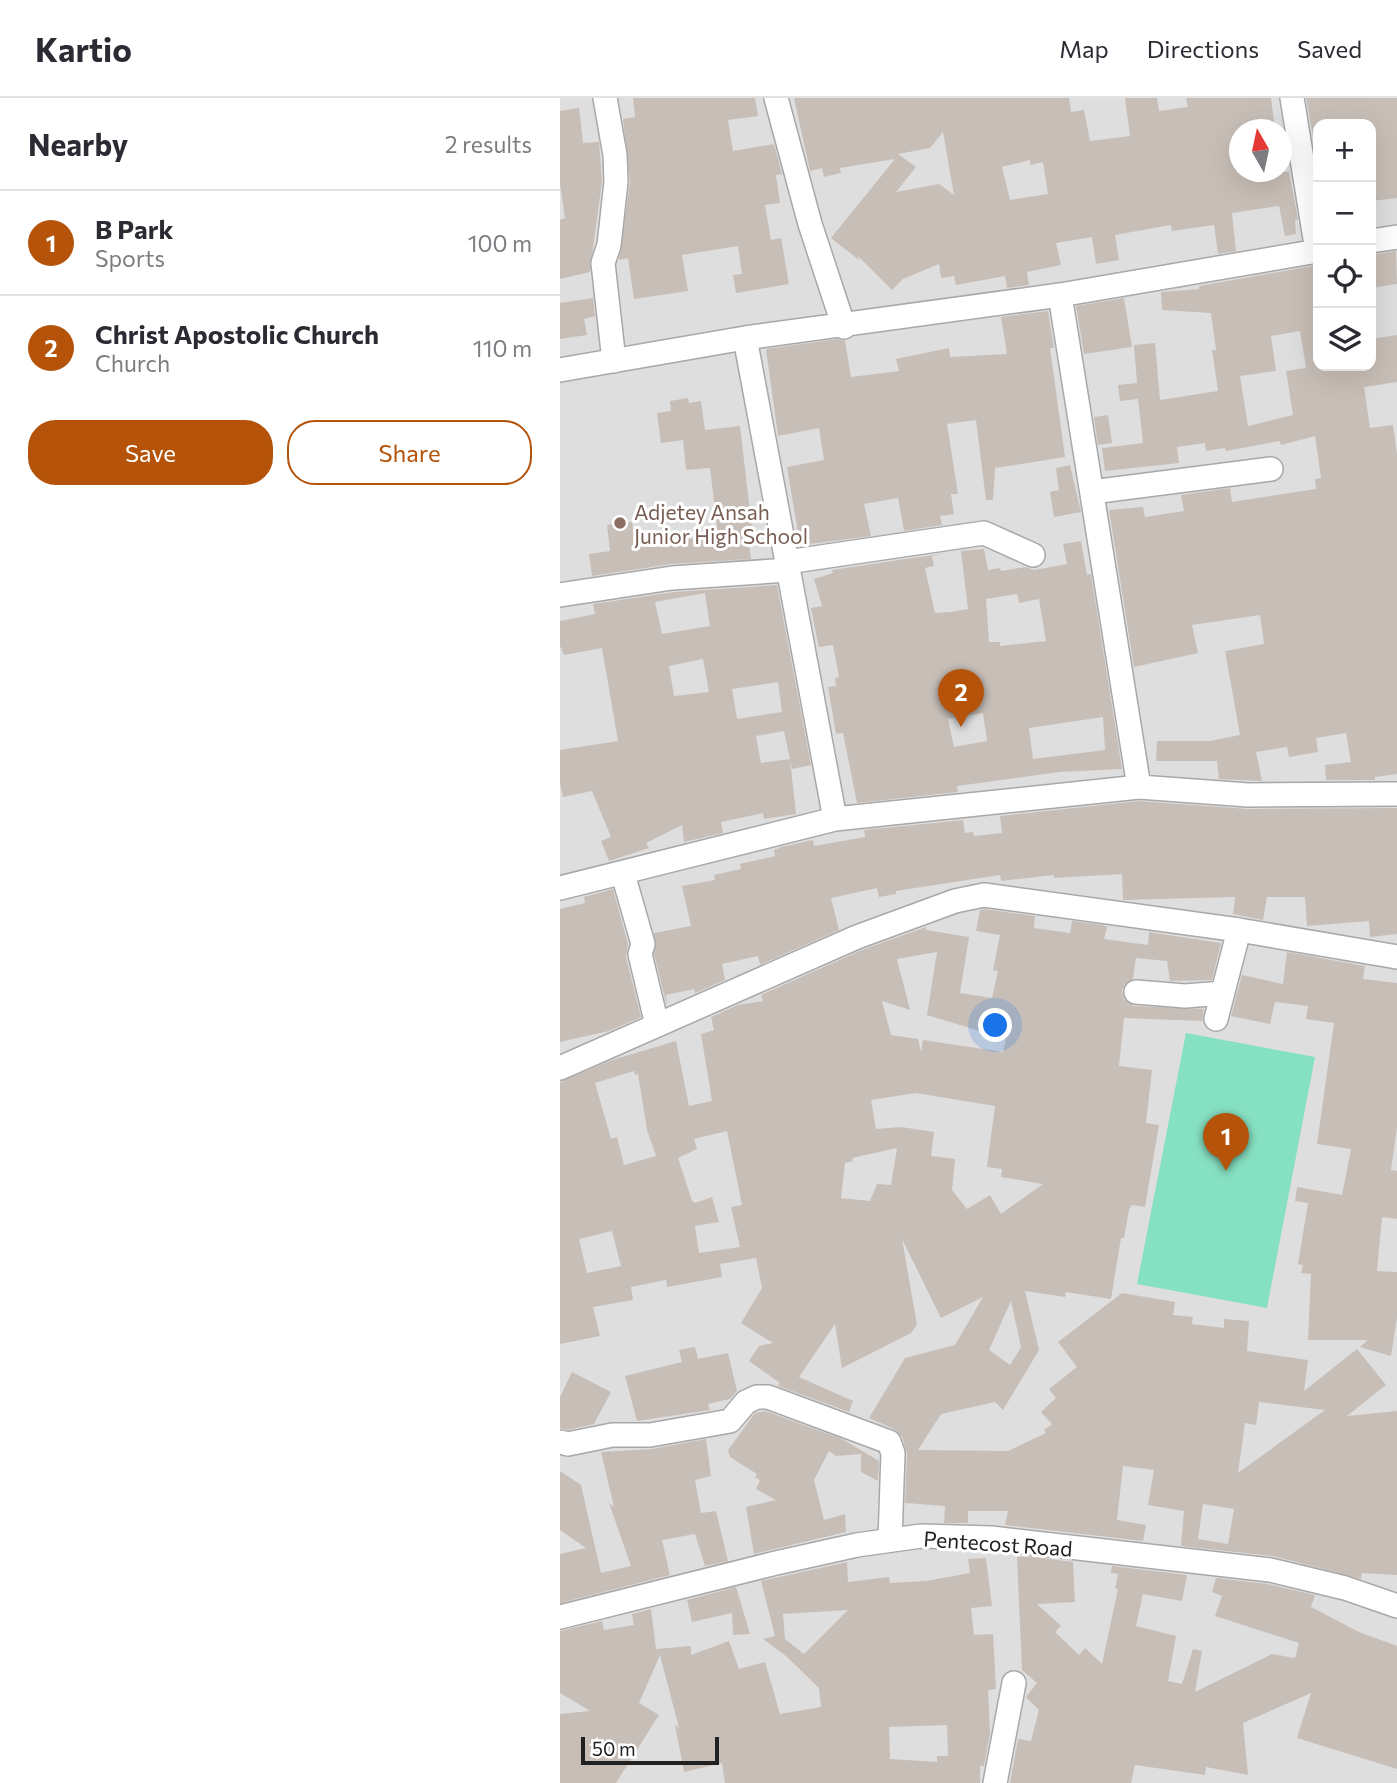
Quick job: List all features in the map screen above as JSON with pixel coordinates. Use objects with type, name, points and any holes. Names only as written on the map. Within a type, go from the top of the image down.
[{"type":"street","points":[[605,98],[617,182],[609,245],[603,263],[614,361]]},
{"type":"street","points":[[776,98],[810,224],[844,327]]},
{"type":"street","points":[[1292,98],[1317,245]]},
{"type":"street","points":[[1376,241],[1397,237]]},
{"type":"street","points":[[560,370],[745,338],[844,327],[1060,295],[1313,252]]},
{"type":"street","points":[[1060,295],[1139,787]]},
{"type":"street","points":[[745,338],[835,819]]},
{"type":"street","points":[[1092,492],[1271,469]]},
{"type":"street","points":[[560,595],[672,578],[788,566],[984,533],[1033,555]]},
{"type":"street","points":[[560,888],[835,819],[1139,787],[1248,795],[1397,794]]},
{"type":"street","points":[[623,874],[643,944],[640,954],[657,1025]]},
{"type":"street","points":[[560,1068],[857,937],[955,901],[984,895],[1238,930],[1397,957]]},
{"type":"street","points":[[1216,1019],[1238,930]]},
{"type":"street","points":[[1136,992],[1185,996],[1223,993]]},
{"type":"street","points":[[560,1442],[568,1444],[612,1435],[650,1435],[730,1421],[746,1402],[757,1396],[768,1396],[889,1442],[893,1454],[890,1540]]},
{"type":"street","name":"Pentecost Road","points":[[560,1616],[776,1563],[921,1536],[990,1538],[1270,1570],[1346,1588],[1397,1606]]},
{"type":"street","points":[[995,1783],[1014,1683]]},
{"type":"shaded area","points":[[560,98],[1397,98],[1397,1783],[560,1783]]},
{"type":"green space","points":[[1186,1033],[1315,1057],[1267,1308],[1137,1284]]},
{"type":"building","points":[[633,98],[755,98],[758,116],[728,120],[733,151],[774,144],[782,174],[776,175],[780,203],[765,205],[771,240],[781,238],[789,284],[736,293],[733,275],[742,274],[738,246],[682,255],[688,291],[634,299],[628,258],[619,260],[630,182],[623,119],[635,117]]},
{"type":"building","points":[[794,98],[1069,98],[1071,112],[1084,110],[1090,141],[1130,136],[1125,98],[1157,98],[1159,111],[1188,107],[1186,98],[1271,98],[1274,119],[1229,119],[1229,182],[1291,182],[1298,219],[1295,220],[1296,234],[1285,236],[1279,206],[1232,213],[1236,251],[1218,254],[1214,225],[1172,231],[1171,225],[1115,235],[1119,260],[1096,264],[1092,237],[1056,243],[1061,265],[1027,272],[1029,285],[1007,288],[1005,276],[956,285],[954,276],[941,278],[939,264],[903,279],[892,290],[858,256],[859,260],[831,238],[895,159],[840,168],[841,173],[824,177],[822,168],[810,171]],"holes":[[[943,132],[954,195],[939,184],[896,192],[916,167],[898,154],[930,148]],[[1030,160],[1030,165],[1043,162],[1048,194],[1010,200],[1002,167]]]},
{"type":"building","points":[[1306,98],[1397,98],[1397,198],[1376,200],[1376,119],[1313,119],[1313,136]]},
{"type":"building","points":[[579,108],[583,143],[599,142],[602,181],[590,272],[560,279],[560,220],[565,218],[560,184],[560,111]]},
{"type":"building","points":[[1396,251],[1397,284],[1376,287],[1376,254]]},
{"type":"building","points":[[1313,266],[1313,371],[1376,371],[1376,338],[1397,335],[1397,382],[1364,387],[1370,428],[1393,425],[1397,454],[1397,774],[1375,777],[1375,780],[1326,780],[1325,765],[1351,762],[1346,733],[1316,738],[1318,752],[1289,757],[1287,747],[1256,752],[1262,781],[1219,779],[1217,761],[1156,761],[1157,741],[1210,741],[1240,735],[1225,651],[1264,644],[1260,615],[1192,625],[1198,653],[1134,667],[1109,510],[1143,507],[1145,517],[1184,511],[1181,495],[1230,488],[1232,502],[1316,489],[1315,479],[1321,478],[1315,436],[1281,445],[1280,441],[1226,451],[1225,448],[1206,451],[1205,443],[1177,447],[1179,463],[1105,471],[1102,448],[1143,443],[1138,399],[1120,401],[1118,385],[1137,383],[1134,345],[1155,343],[1160,400],[1218,391],[1212,350],[1216,350],[1211,313],[1162,310],[1161,292],[1199,289],[1199,286]],"holes":[[[1300,331],[1306,368],[1286,371],[1293,415],[1248,426],[1240,376],[1276,371],[1271,336]]]},
{"type":"building","points":[[593,298],[595,316],[584,319],[587,335],[560,339],[560,303]]},
{"type":"building","points":[[1124,298],[1132,347],[1084,354],[1076,306]]},
{"type":"building","points":[[1048,311],[1054,348],[1050,348],[1065,457],[995,468],[993,500],[986,500],[976,420],[947,424],[958,494],[951,494],[954,514],[940,516],[942,525],[904,531],[898,498],[864,504],[871,536],[810,544],[808,536],[799,538],[787,467],[824,460],[819,428],[778,436],[766,349],[838,339],[845,341],[851,377],[899,371],[896,359],[949,348],[950,357],[1007,354],[1001,317]]},
{"type":"building","points":[[688,398],[689,403],[701,401],[705,430],[740,426],[752,529],[747,530],[751,559],[671,564],[592,576],[589,554],[610,551],[607,525],[632,522],[636,548],[718,534],[710,468],[686,470],[683,440],[661,443],[657,413],[671,411],[670,401]]},
{"type":"building","points":[[1108,415],[1112,443],[1098,445],[1094,417]]},
{"type":"building","points":[[1070,465],[1081,512],[1054,517],[1050,492],[1059,490],[1056,468]]},
{"type":"building","points":[[1081,541],[1087,575],[1091,574],[1122,769],[1059,772],[957,786],[958,792],[857,803],[843,733],[836,734],[828,687],[836,686],[835,678],[839,677],[833,645],[819,647],[815,629],[811,608],[822,606],[814,579],[833,573],[832,570],[946,553],[932,556],[934,566],[925,568],[935,613],[951,612],[968,609],[961,551],[984,549],[988,570],[1026,567],[1034,570],[1067,564],[1063,544]],"holes":[[[1017,594],[1019,603],[1039,599],[1046,641],[1000,646],[1000,642],[989,642],[986,599]],[[983,713],[987,741],[954,747],[948,719]],[[1103,717],[1105,750],[1033,759],[1029,728]]]},
{"type":"building","points":[[777,585],[811,765],[792,769],[790,760],[796,814],[764,819],[763,813],[721,822],[723,833],[684,842],[682,825],[646,843],[649,848],[609,861],[601,841],[611,837],[592,791],[563,797],[560,783],[560,750],[618,741],[602,648],[564,655],[560,646],[560,621],[595,614],[593,604],[674,592]],"holes":[[[705,593],[710,626],[662,634],[655,602]],[[703,659],[709,692],[674,696],[669,666]],[[778,682],[782,712],[737,719],[732,689]],[[784,731],[790,759],[761,763],[756,736]]]},
{"type":"building","points":[[1139,801],[1248,809],[1397,808],[1397,934],[1370,937],[1369,921],[1307,926],[1305,897],[1267,897],[1263,920],[1233,914],[1235,897],[1123,900],[1122,874],[1054,878],[1054,875],[1001,881],[1000,875],[896,891],[896,894],[879,897],[877,888],[831,898],[839,930],[760,965],[758,956],[722,964],[725,980],[695,993],[694,989],[666,995],[667,1006],[654,954],[654,933],[691,926],[682,886],[715,880],[714,875],[741,869],[740,864],[775,856],[774,850],[781,847],[813,840],[814,846],[865,837],[864,830],[963,820],[965,833],[973,832],[974,836],[1002,833],[1000,816]]},
{"type":"building","points":[[613,889],[628,944],[626,957],[641,1017],[609,1031],[560,1042],[560,909],[585,903],[584,897]]},
{"type":"building","points":[[980,910],[1035,916],[1034,928],[1070,933],[1072,921],[1103,925],[1107,927],[1104,939],[1148,945],[1149,932],[1221,943],[1212,980],[1170,981],[1167,961],[1136,958],[1133,979],[1125,984],[1122,990],[1124,999],[1134,1006],[1204,1009],[1202,1021],[1124,1018],[1119,1066],[1152,1070],[1146,1123],[1159,1125],[1145,1207],[1132,1205],[1129,1210],[1124,1238],[1121,1238],[1111,1299],[1066,1292],[1065,1297],[1025,1291],[1039,1350],[1003,1410],[995,1402],[941,1414],[918,1450],[1008,1451],[1046,1433],[1044,1430],[1052,1424],[1041,1412],[1056,1398],[1049,1389],[1077,1367],[1058,1342],[1122,1293],[1175,1302],[1173,1315],[1193,1317],[1192,1324],[1224,1328],[1224,1319],[1249,1321],[1247,1351],[1308,1360],[1304,1391],[1357,1349],[1386,1385],[1347,1416],[1397,1411],[1397,1575],[1362,1573],[1361,1579],[1273,1556],[1181,1546],[1184,1511],[1148,1505],[1154,1470],[1123,1466],[1117,1520],[1146,1525],[1143,1541],[1005,1525],[1008,1511],[968,1511],[968,1523],[944,1523],[945,1506],[905,1503],[907,1453],[902,1437],[894,1429],[869,1418],[905,1358],[955,1345],[983,1297],[941,1318],[902,1239],[917,1325],[911,1333],[842,1368],[835,1324],[799,1377],[853,1401],[849,1412],[778,1386],[780,1383],[749,1361],[759,1346],[773,1343],[741,1323],[762,1288],[756,1258],[720,1264],[722,1277],[667,1287],[666,1280],[631,1287],[633,1300],[593,1307],[600,1336],[560,1344],[560,1082],[612,1060],[676,1041],[689,1106],[712,1101],[701,1034],[714,1030],[711,1017],[738,1005],[763,1001],[761,995],[862,950],[926,927],[926,930],[969,937],[960,993],[992,998],[998,971],[993,970],[1000,935],[976,931]],"holes":[[[937,952],[927,1015],[1006,1039],[1003,1052],[923,1040],[921,1052],[918,1039],[891,1035],[882,1001],[910,1010],[897,959]],[[634,1071],[635,1075],[638,1074],[647,1130],[656,1156],[624,1165],[617,1137],[611,1139],[595,1083]],[[916,1093],[995,1106],[987,1167],[1002,1169],[1001,1177],[1043,1184],[1001,1214],[990,1195],[967,1209],[952,1190],[955,1159],[931,1156],[934,1132],[901,1127],[876,1129],[871,1100]],[[727,1131],[742,1205],[731,1207],[740,1247],[699,1253],[695,1226],[719,1222],[712,1197],[695,1203],[692,1201],[678,1158],[697,1149],[694,1139]],[[897,1148],[891,1185],[877,1184],[870,1201],[841,1198],[845,1163],[853,1161],[852,1158]],[[612,1231],[621,1266],[587,1273],[579,1239]],[[1011,1301],[1021,1347],[1010,1365],[989,1350]],[[1259,1402],[1325,1410],[1238,1473],[1245,1423],[1256,1425]],[[1203,1504],[1234,1509],[1228,1544],[1198,1539]]]},
{"type":"building","points":[[1287,952],[1365,966],[1363,979],[1397,983],[1397,1127],[1391,1170],[1397,1171],[1397,1219],[1382,1217],[1377,1271],[1397,1272],[1397,1318],[1391,1356],[1360,1347],[1368,1340],[1308,1340],[1311,1274],[1301,1273],[1303,1265],[1298,1264],[1308,1203],[1295,1201],[1297,1187],[1342,1195],[1351,1149],[1317,1144],[1334,1023],[1306,1019],[1308,1006],[1275,1002],[1270,1024],[1231,1016],[1242,975],[1283,984]]},
{"type":"building","points":[[695,1347],[698,1359],[728,1353],[737,1391],[730,1399],[708,1404],[710,1410],[637,1421],[625,1376],[682,1362],[679,1350]]},
{"type":"building","points":[[572,1372],[611,1392],[594,1424],[568,1430],[560,1428],[560,1397]]},
{"type":"building","points":[[765,1411],[842,1439],[879,1461],[878,1481],[861,1472],[861,1454],[836,1456],[829,1451],[814,1480],[824,1520],[845,1514],[846,1532],[754,1554],[746,1507],[776,1500],[756,1489],[760,1480],[755,1477],[757,1474],[730,1457],[728,1450],[755,1413]]},
{"type":"building","points":[[706,1439],[711,1476],[695,1480],[701,1513],[716,1511],[728,1561],[705,1566],[695,1534],[662,1540],[670,1575],[560,1603],[560,1554],[586,1548],[560,1530],[560,1471],[581,1485],[601,1573],[631,1566],[609,1503],[614,1507],[601,1452],[652,1449]]},
{"type":"building","points":[[1017,1557],[1073,1562],[1075,1602],[1037,1604],[1061,1626],[1055,1632],[1079,1655],[1085,1648],[1102,1664],[1118,1589],[1115,1588],[1118,1574],[1111,1573],[1112,1566],[1187,1575],[1182,1601],[1143,1594],[1136,1626],[1176,1636],[1168,1681],[1182,1684],[1193,1649],[1202,1651],[1195,1692],[1272,1654],[1295,1658],[1299,1643],[1215,1616],[1222,1596],[1212,1592],[1216,1578],[1268,1584],[1315,1595],[1311,1607],[1359,1632],[1397,1646],[1397,1769],[1297,1738],[1311,1693],[1243,1723],[1248,1775],[1206,1767],[1205,1775],[1135,1765],[1131,1783],[1010,1783],[1018,1739],[1031,1741],[1039,1710],[1026,1697],[1037,1683],[1022,1670]]},
{"type":"building","points":[[986,1558],[992,1606],[971,1608],[974,1635],[993,1634],[996,1689],[988,1690],[990,1733],[984,1766],[980,1766],[980,1783],[725,1783],[722,1763],[684,1772],[675,1725],[679,1728],[660,1655],[639,1703],[659,1715],[616,1783],[560,1783],[560,1714],[590,1711],[560,1693],[560,1631],[602,1621],[604,1630],[634,1625],[632,1614],[651,1609],[656,1649],[691,1646],[691,1655],[729,1641],[739,1669],[765,1662],[780,1714],[821,1707],[819,1688],[786,1656],[763,1639],[775,1636],[761,1581],[847,1562],[848,1582],[889,1577],[890,1583],[926,1581],[970,1573],[968,1559]],"holes":[[[848,1610],[804,1654],[785,1639],[783,1614]],[[947,1725],[948,1756],[937,1756],[937,1762],[890,1759],[889,1727]]]},
{"type":"building","points":[[736,1587],[750,1634],[733,1635],[732,1613],[692,1622],[687,1600]]},
{"type":"place","name":"Adjetey Ansah Junior High School","points":[[620,523]]},
{"type":"place","name":"Christ Apostolic Church","points":[[961,727]]},
{"type":"place","name":"B Park","points":[[1226,1171]]}]
